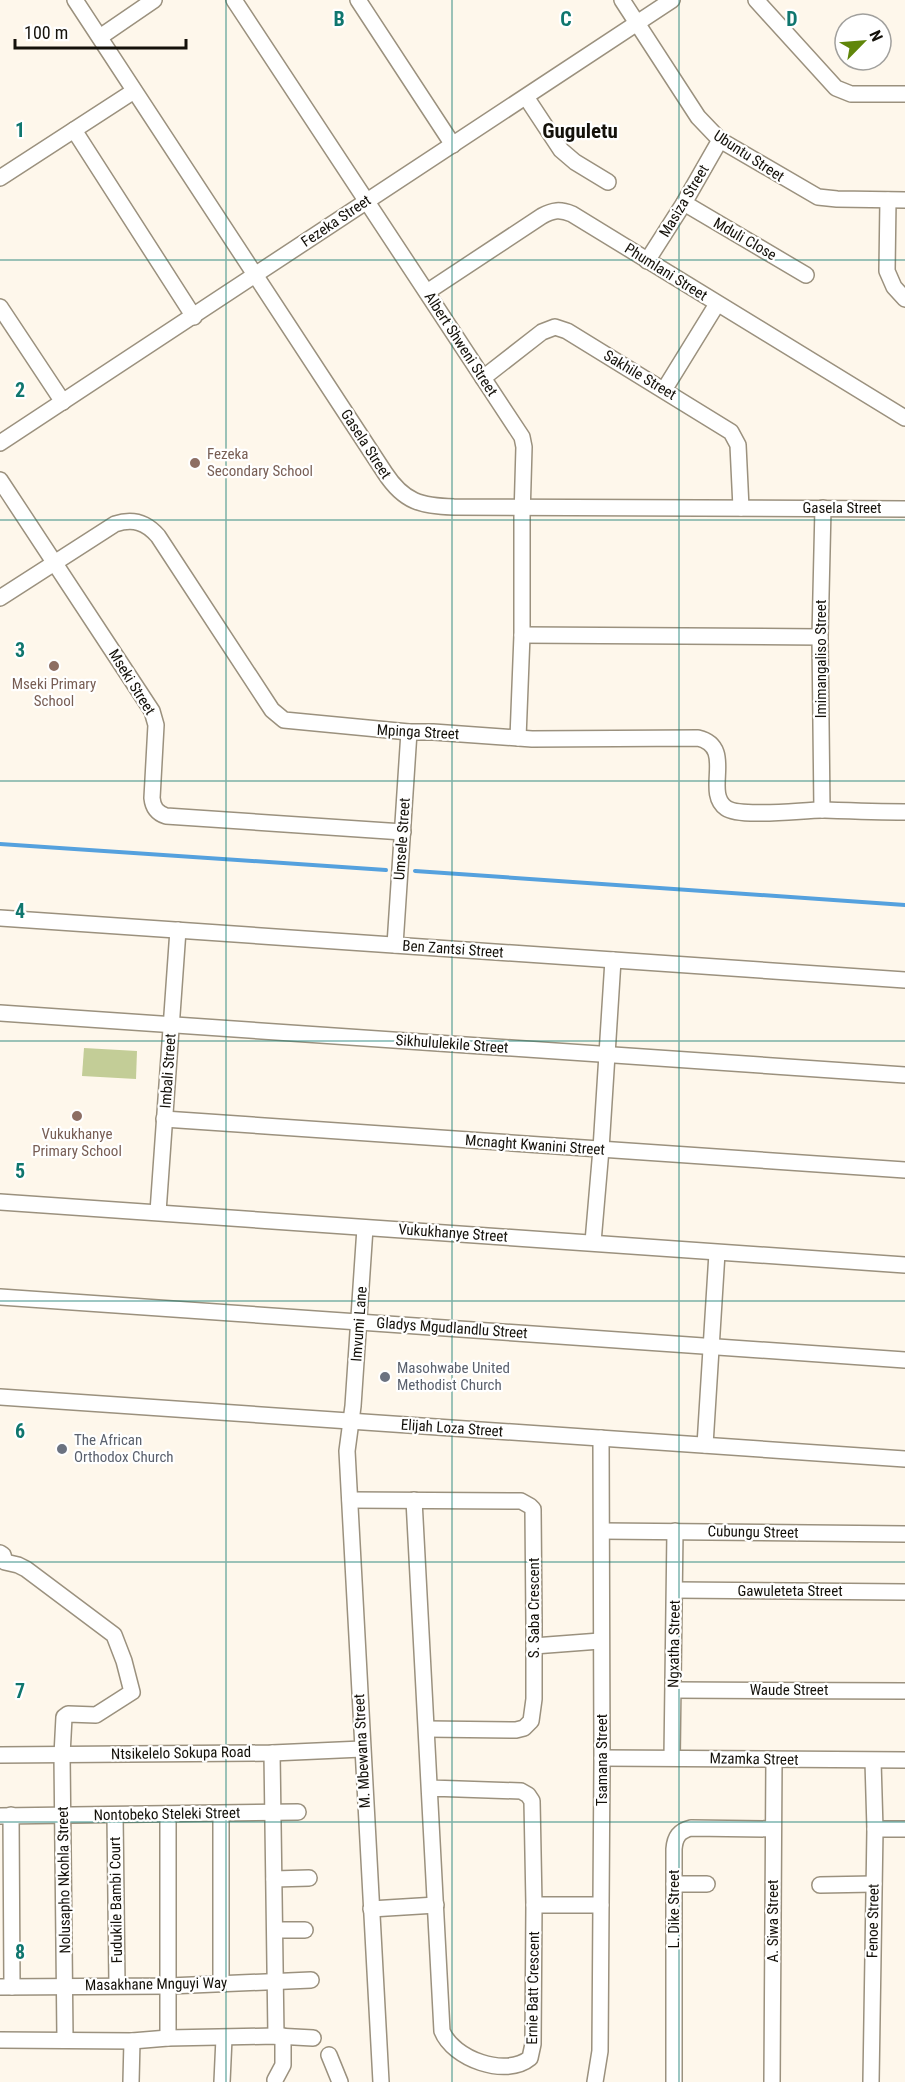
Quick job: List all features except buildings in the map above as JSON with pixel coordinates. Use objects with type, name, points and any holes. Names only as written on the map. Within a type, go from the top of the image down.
[{"type":"street","name":"Gasela Street","points":[[75,0],[393,485],[410,499],[432,506],[905,509]]},
{"type":"street","points":[[100,37],[154,0]]},
{"type":"street","name":"Albert Shweni Street","points":[[234,0],[522,437],[524,447],[522,635],[518,738]]},
{"type":"street","points":[[358,0],[453,145]]},
{"type":"street","name":"Ubuntu Street","points":[[622,0],[698,117],[720,140],[818,197],[905,200]]},
{"type":"street","name":"Fezeka Street","points":[[0,443],[672,0]]},
{"type":"street","points":[[756,0],[836,88],[851,94],[905,94]]},
{"type":"street","points":[[0,178],[134,91]]},
{"type":"street","points":[[526,97],[561,150],[575,162],[608,182]]},
{"type":"street","points":[[74,130],[194,317]]},
{"type":"street","name":"Masiza Street","points":[[647,261],[720,140]]},
{"type":"street","points":[[888,200],[887,271],[894,287],[905,299]]},
{"type":"street","name":"Mduli Close","points":[[684,203],[806,275]]},
{"type":"street","name":"Phumlani Street","points":[[427,292],[542,216],[555,210],[563,210],[905,418]]},
{"type":"street","points":[[664,390],[717,304]]},
{"type":"street","points":[[0,307],[63,402]]},
{"type":"street","name":"Sakhile Street","points":[[483,378],[543,332],[555,327],[567,331],[724,426],[735,438],[739,452],[741,508]]},
{"type":"street","name":"Mseki Street","points":[[0,480],[152,711],[156,725],[152,798],[160,814],[403,832]]},
{"type":"street","name":"Imimangaliso Street","points":[[822,810],[820,637],[823,508]]},
{"type":"street","name":"Mpinga Street","points":[[0,598],[115,524],[135,521],[144,524],[158,536],[272,710],[279,717],[294,722],[518,738],[705,739],[715,748],[718,792],[722,805],[728,810],[905,812]]},
{"type":"street","points":[[522,635],[820,637]]},
{"type":"street","name":"Umsele Street","points":[[395,945],[409,732]]},
{"type":"street","name":"Ben Zantsi Street","points":[[0,918],[905,980]]},
{"type":"street","name":"Imbali Street","points":[[158,1212],[177,930]]},
{"type":"street","points":[[593,1242],[613,960]]},
{"type":"street","name":"Sikhululekile Street","points":[[0,1013],[905,1075]]},
{"type":"street","name":"Mcnaght Kwanini Street","points":[[164,1119],[905,1170]]},
{"type":"street","name":"Vukukhanye Street","points":[[0,1202],[905,1265]]},
{"type":"street","name":"Imvumi Lane","points":[[350,1421],[353,1406],[365,1228]]},
{"type":"street","points":[[705,1445],[717,1253]]},
{"type":"street","name":"Gladys Mgudlandlu Street","points":[[0,1297],[905,1360]]},
{"type":"street","name":"Elijah Loza Street","points":[[0,1397],[905,1458]]},
{"type":"street","name":"M. Mbewana Street","points":[[350,1421],[347,1451],[381,2082]]},
{"type":"street","name":"Tsamana Street","points":[[595,2082],[600,2051],[601,1438]]},
{"type":"street","name":"S. Saba Crescent","points":[[350,1500],[521,1501],[533,1509],[533,1712],[529,1725],[516,1730],[427,1729]]},
{"type":"street","points":[[414,1500],[430,1788]]},
{"type":"street","name":"Cubungu Street","points":[[602,1531],[905,1534]]},
{"type":"street","name":"Ngxatha Street","points":[[672,1757],[675,1531]]},
{"type":"street","name":"Nolusapho Nkohla Street","points":[[0,1553],[5,1562],[26,1569],[114,1635],[132,1692],[101,1713],[89,1716],[68,1714],[63,1720],[65,2039]]},
{"type":"street","name":"Gawuleteta Street","points":[[675,1590],[905,1592]]},
{"type":"street","points":[[534,1646],[600,1641]]},
{"type":"street","name":"Waude Street","points":[[674,1690],[905,1691]]},
{"type":"street","name":"Ntsikelelo Sokupa Road","points":[[0,1755],[272,1753],[362,1749]]},
{"type":"street","points":[[272,1753],[274,1981],[283,2065],[275,2080]]},
{"type":"street","name":"Mzamka Street","points":[[602,1758],[905,1760]]},
{"type":"street","name":"A. Siwa Street","points":[[772,2082],[774,1759]]},
{"type":"street","name":"Fenoe Street","points":[[871,2082],[873,1761]]},
{"type":"street","name":"Ernie Batt Crescent","points":[[430,1788],[521,1791],[530,1797],[533,1807],[534,1905],[532,2052],[530,2058],[523,2064],[506,2066],[475,2060],[451,2045],[444,2035],[441,2014],[430,1788]]},
{"type":"street","name":"Nontobeko Steleki Street","points":[[5,1815],[298,1812]]},
{"type":"street","points":[[168,1814],[168,2038]]},
{"type":"street","points":[[221,1814],[221,1983]]},
{"type":"street","points":[[5,1815],[6,1987]]},
{"type":"street","name":"Fudukile Bambi Court","points":[[115,1815],[117,1985]]},
{"type":"street","name":"L. Dike Street","points":[[674,2082],[674,1843],[681,1832],[695,1827],[773,1828]]},
{"type":"street","points":[[874,1829],[905,1829]]},
{"type":"street","points":[[274,1879],[309,1878]]},
{"type":"street","points":[[674,1884],[707,1884]]},
{"type":"street","points":[[820,1885],[874,1884]]},
{"type":"street","points":[[371,1909],[436,1905]]},
{"type":"street","points":[[534,1905],[601,1905]]},
{"type":"street","points":[[275,1930],[305,1930]]},
{"type":"street","name":"Masakhane Mnguyi Way","points":[[6,1987],[169,1986],[311,1980]]},
{"type":"street","points":[[0,2040],[313,2037]]},
{"type":"street","points":[[222,2082],[224,2038]]},
{"type":"street","points":[[131,2082],[132,2040]]},
{"type":"street","points":[[329,2055],[340,2082]]},
{"type":"green space","points":[[84,1048],[137,1051],[136,1079],[82,1076]]},
{"type":"waterway","points":[[0,844],[386,870]]},
{"type":"waterway","points":[[415,871],[905,905]]},
{"type":"place","name":"Fezeka Secondary School","points":[[195,463]]},
{"type":"place","name":"Mseki Primary School","points":[[54,666]]},
{"type":"place","name":"Vukukhanye Primary School","points":[[77,1116]]},
{"type":"place","name":"Masohwabe United Methodist Church","points":[[385,1377]]},
{"type":"place","name":"The African Orthodox Church","points":[[62,1449]]},
{"type":"district","name":"Guguletu","points":[[580,131]]}]
